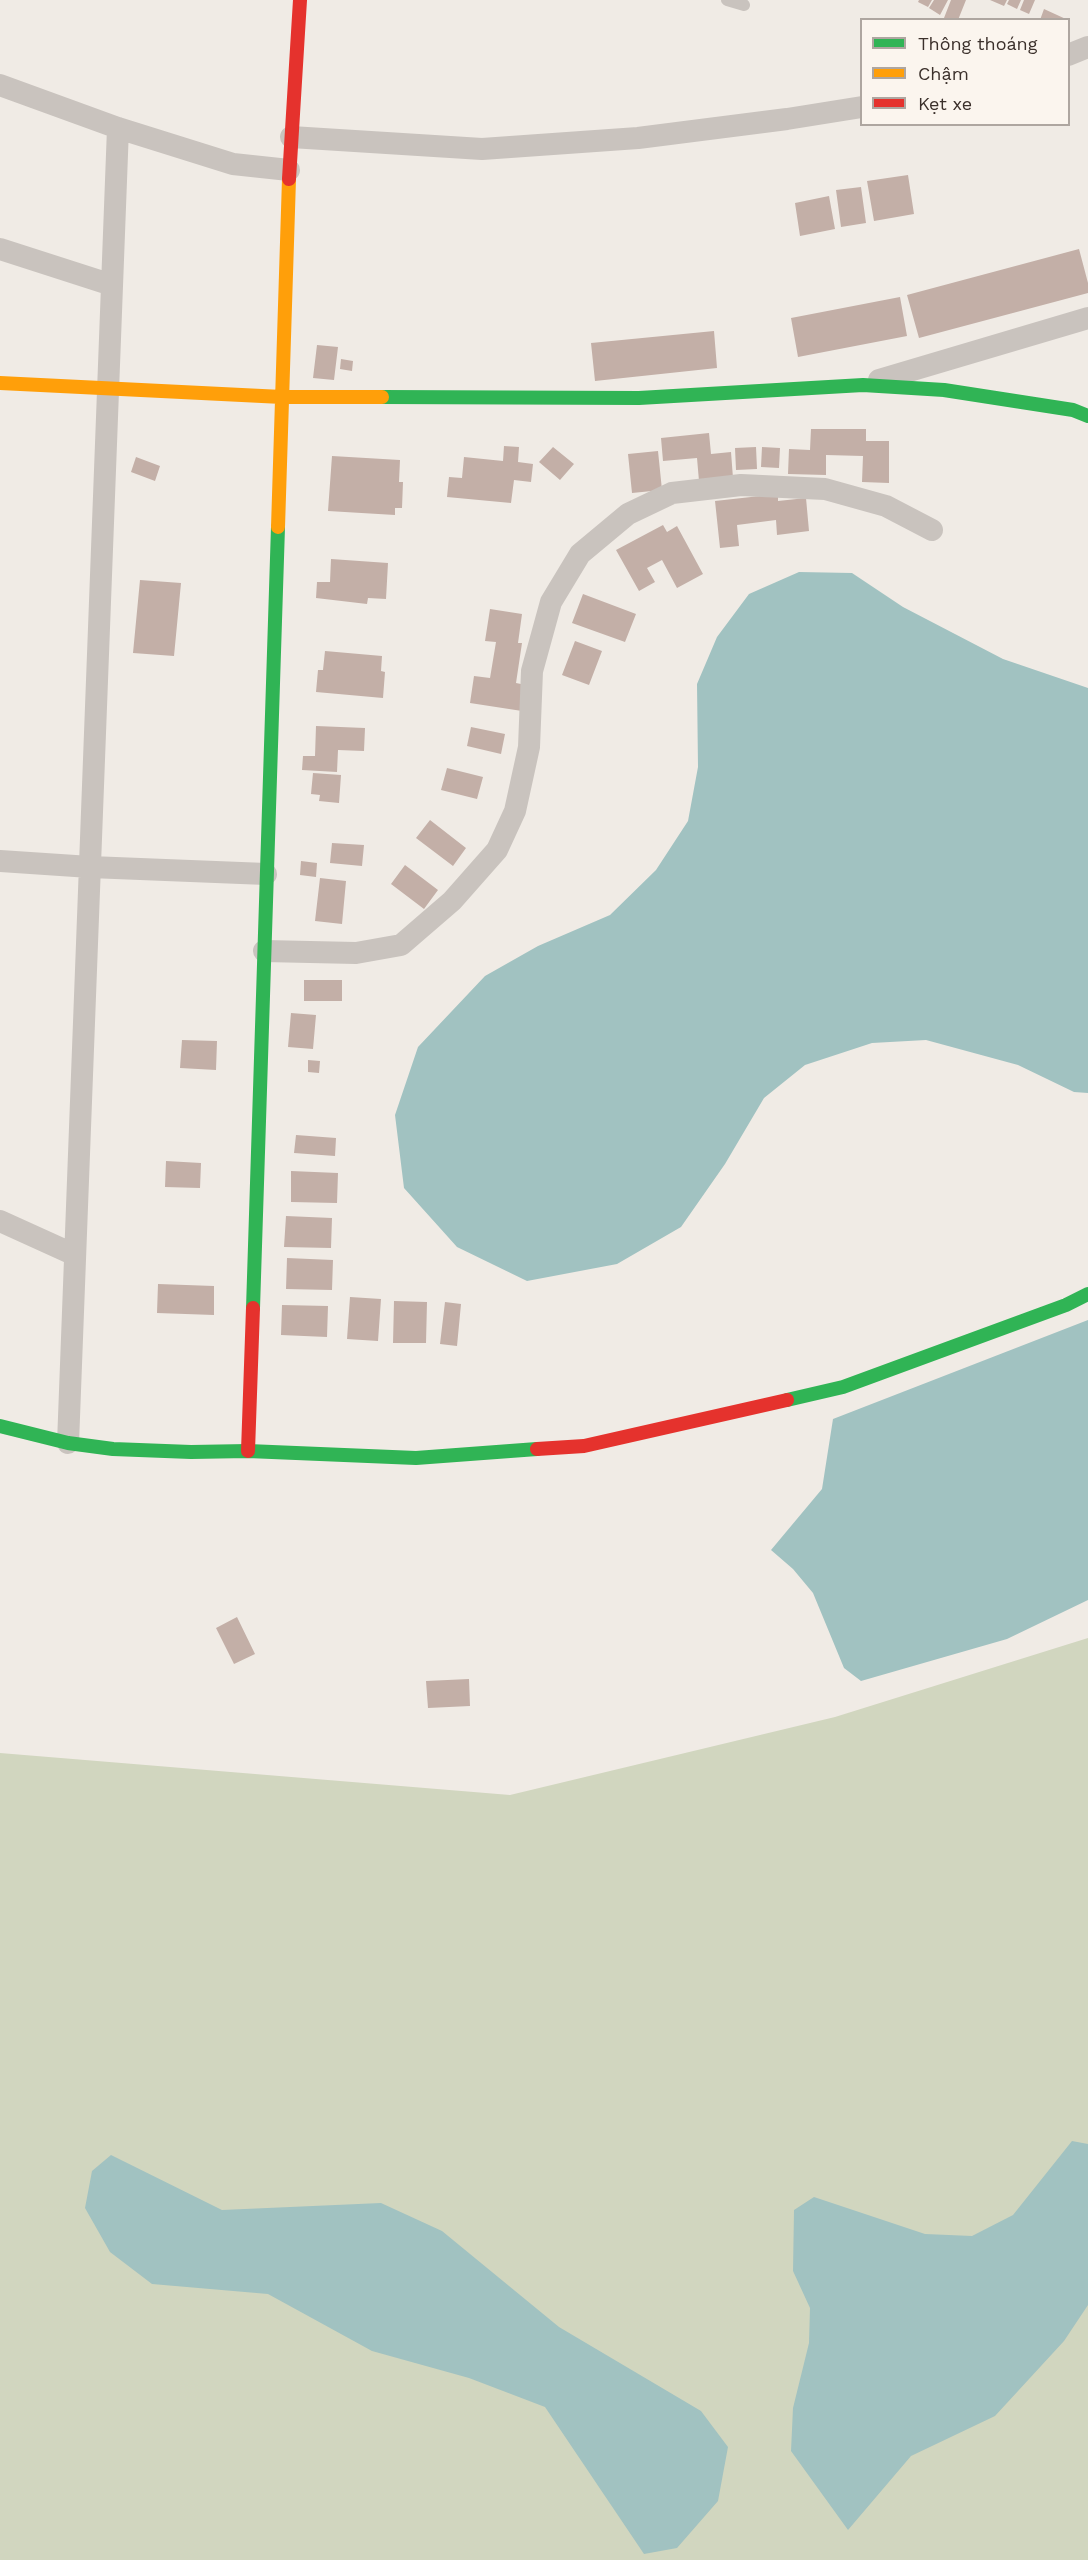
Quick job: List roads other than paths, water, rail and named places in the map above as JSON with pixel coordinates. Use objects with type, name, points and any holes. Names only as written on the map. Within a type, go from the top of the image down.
[{"type":"street","points":[[248,1451],[291,137],[300,0]]},
{"type":"street","points":[[1070,54],[1088,48]]},
{"type":"street","points":[[0,85],[118,128],[233,164],[290,170]]},
{"type":"street","points":[[291,137],[482,149],[638,138],[860,107]]},
{"type":"street","points":[[68,1443],[118,128]]},
{"type":"street","points":[[0,249],[112,285]]},
{"type":"street","points":[[863,385],[1088,318]]},
{"type":"street","points":[[0,382],[282,397],[639,398],[863,385],[944,390],[1073,410],[1088,416]]},
{"type":"street","points":[[264,951],[356,953],[401,945],[452,901],[497,850],[515,811],[529,747],[532,671],[551,602],[580,554],[628,514],[672,493],[741,485],[825,489],[886,506],[932,530]]},
{"type":"street","points":[[0,861],[266,874]]},
{"type":"street","points":[[0,1221],[75,1255]]},
{"type":"street","points":[[0,1426],[68,1443],[113,1449],[191,1452],[248,1451],[416,1458],[584,1446],[843,1387],[1066,1305],[1088,1294]]},
{"type":"lane","points":[[727,0],[744,5]]},
{"type":"water","points":[[799,572],[852,573],[903,607],[1003,659],[1088,688],[1088,1093],[1074,1092],[1018,1065],[926,1040],[872,1043],[805,1065],[764,1098],[725,1164],[681,1227],[617,1264],[527,1281],[457,1247],[404,1188],[395,1115],[418,1047],[485,976],[538,946],[610,915],[656,870],[688,821],[698,767],[697,684],[717,637],[749,594]]},
{"type":"water","points":[[1088,1320],[1088,1600],[1007,1639],[861,1681],[844,1668],[813,1593],[793,1569],[771,1550],[822,1489],[833,1419]]},
{"type":"water","points":[[1072,2141],[1088,2144],[1088,2305],[1064,2341],[995,2416],[911,2456],[848,2530],[791,2451],[793,2408],[809,2343],[810,2308],[793,2271],[794,2210],[814,2197],[925,2234],[972,2236],[1013,2215]]},
{"type":"water","points":[[111,2155],[222,2210],[381,2203],[442,2231],[559,2327],[701,2411],[728,2447],[718,2501],[677,2548],[644,2554],[545,2407],[469,2378],[372,2351],[268,2294],[152,2284],[110,2252],[85,2208],[92,2171]]}]
